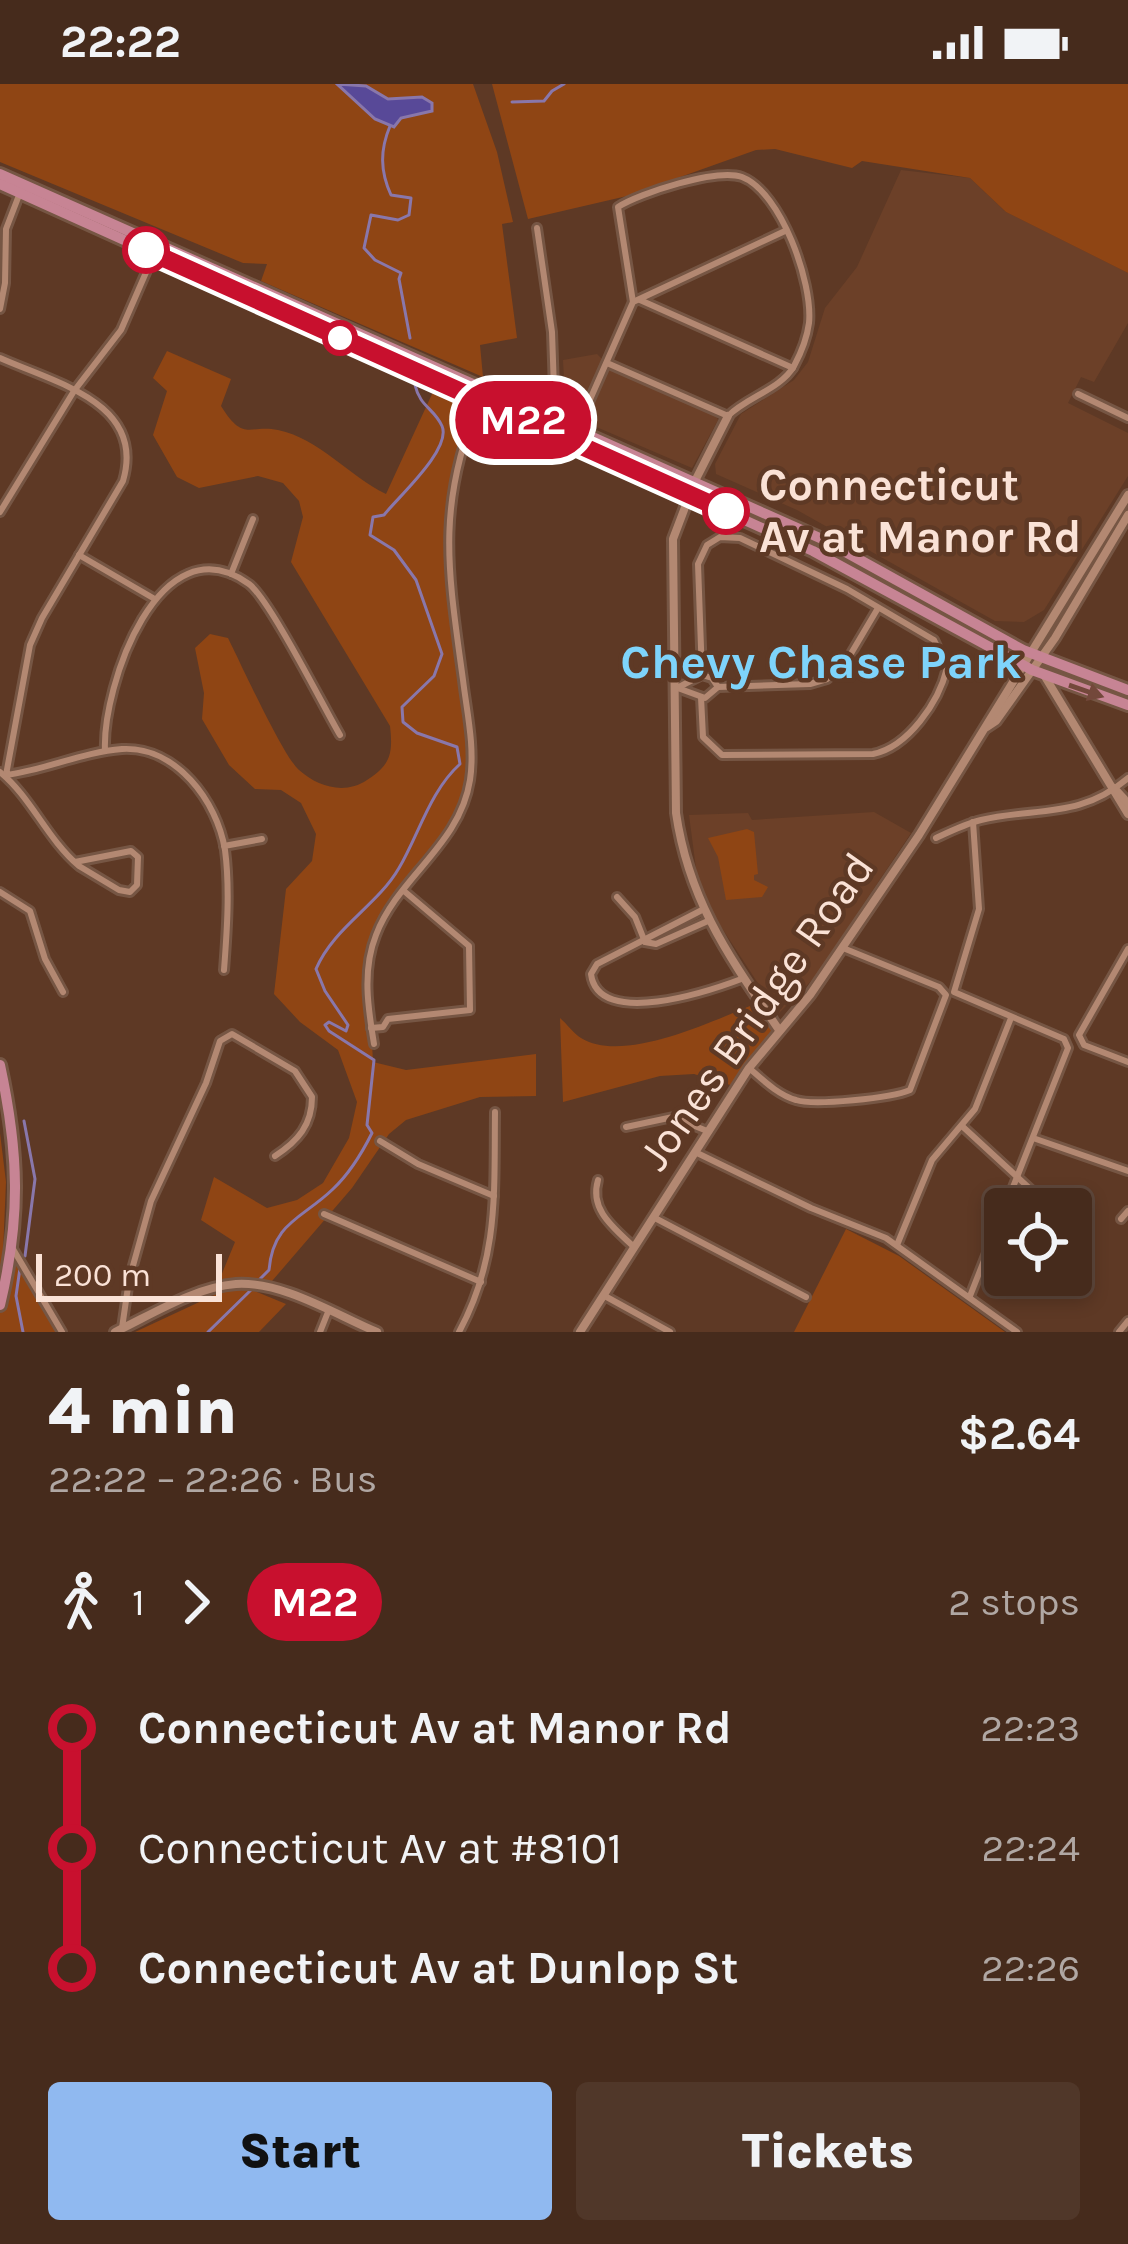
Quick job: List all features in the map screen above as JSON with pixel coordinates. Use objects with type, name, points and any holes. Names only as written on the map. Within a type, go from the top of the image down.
[{"type":"main road","points":[[0,174],[22,189],[692,488],[822,538],[1035,665],[1128,705]]},
{"type":"main road","points":[[0,184],[22,189]]},
{"type":"main road","points":[[482,395],[555,418],[692,488]]},
{"type":"main road","points":[[728,416],[673,539],[676,814],[682,851],[708,921],[779,1030]]},
{"type":"main road","name":"Jones Bridge Road","points":[[1035,665],[1128,495]]},
{"type":"main road","name":"Jones Bridge Road","points":[[580,1332],[707,1130],[843,948],[986,728],[1035,665],[1128,515]]},
{"type":"main road","points":[[1035,665],[1127,689]]},
{"type":"main road","points":[[1035,665],[1128,814]]},
{"type":"main road","points":[[1114,788],[1128,803]]},
{"type":"main road","points":[[0,1065],[16,1161],[13,1250],[0,1305]]},
{"type":"main road","points":[[119,1330],[202,1292],[246,1284],[377,1332]]},
{"type":"street","points":[[577,429],[607,363],[636,301],[618,214],[622,204],[727,173],[763,190],[802,268],[808,322],[793,368],[784,380],[749,398],[728,416],[607,363]]},
{"type":"street","points":[[0,309],[6,230],[22,189]]},
{"type":"street","points":[[537,227],[552,332],[555,418]]},
{"type":"street","points":[[636,301],[785,231]]},
{"type":"street","points":[[2,506],[74,391],[122,329],[157,249]]},
{"type":"street","points":[[636,301],[793,368]]},
{"type":"street","points":[[0,358],[74,391],[118,422],[128,444],[123,481],[42,617],[31,645],[3,774],[46,833],[75,862],[119,890],[130,892],[137,886],[138,857],[131,851],[75,862]]},
{"type":"street","points":[[1078,394],[1128,418]]},
{"type":"street","points":[[374,1044],[367,997],[371,951],[383,919],[461,814],[471,775],[447,524],[458,457],[482,395]]},
{"type":"street","points":[[231,574],[253,519]]},
{"type":"street","points":[[701,697],[706,743],[730,758],[873,754],[894,748],[924,712],[947,668],[934,640],[751,542],[720,538],[707,545],[698,564],[702,675]]},
{"type":"street","points":[[79,555],[154,599]]},
{"type":"street","points":[[106,751],[116,672],[154,599],[190,574],[209,571],[231,574],[258,592],[340,735]]},
{"type":"street","points":[[718,687],[702,675],[677,687],[701,697],[710,696],[718,687],[810,684],[827,679],[846,662],[878,608]]},
{"type":"street","points":[[3,774],[106,751],[144,751],[179,769],[206,800],[224,846],[224,970]]},
{"type":"street","points":[[936,838],[973,822],[1067,810],[1128,778]]},
{"type":"street","points":[[749,1068],[796,1100],[889,1097],[910,1090],[975,928],[980,899],[973,822]]},
{"type":"street","points":[[224,846],[262,839]]},
{"type":"street","points":[[371,1028],[383,1027],[388,1019],[470,1010],[466,941],[404,891]]},
{"type":"street","points":[[0,892],[30,911],[45,958],[63,992]]},
{"type":"street","points":[[617,897],[634,917],[645,942]]},
{"type":"street","points":[[703,910],[592,969],[592,983],[601,997],[667,1001],[744,978]]},
{"type":"street","points":[[645,942],[656,944],[708,921]]},
{"type":"street","points":[[843,948],[1068,1042],[970,1296]]},
{"type":"street","points":[[1128,949],[1079,1040],[1128,1062]]},
{"type":"street","points":[[897,1245],[932,1160],[975,1109],[1011,1018]]},
{"type":"street","points":[[119,1330],[151,1201],[206,1083],[220,1041],[232,1034],[295,1071],[312,1097],[309,1122],[298,1139],[275,1156]]},
{"type":"street","points":[[459,1332],[482,1282],[494,1232],[495,1112]]},
{"type":"street","points":[[626,1126],[673,1117],[707,1130]]},
{"type":"street","points":[[962,1126],[1030,1188]]},
{"type":"street","points":[[1033,1138],[1128,1171]]},
{"type":"street","points":[[380,1141],[418,1164],[494,1196]]},
{"type":"street","points":[[694,1152],[897,1245],[1017,1332]]},
{"type":"street","points":[[598,1180],[594,1192],[599,1209],[634,1247]]},
{"type":"street","points":[[1121,1219],[1128,1211]]},
{"type":"street","points":[[324,1214],[482,1282]]},
{"type":"street","points":[[653,1217],[806,1297]]},
{"type":"street","points":[[13,1250],[62,1332]]},
{"type":"street","points":[[603,1295],[670,1332]]},
{"type":"street","points":[[320,1332],[328,1312]]},
{"type":"street","points":[[1119,1332],[1128,1321]]},
{"type":"shaded area","points":[[0,84],[473,84],[497,152],[513,222],[502,224],[517,338],[480,345],[483,377],[261,281],[267,264],[243,263],[0,162]]},
{"type":"shaded area","points":[[337,84],[366,86],[388,99],[422,97],[432,103],[432,111],[401,118],[394,127],[375,119]]},
{"type":"shaded area","points":[[492,84],[1128,84],[1128,273],[1006,212],[970,178],[862,161],[852,168],[775,149],[756,150],[627,196],[528,219]]},
{"type":"shaded area","points":[[901,170],[970,178],[1006,212],[1128,273],[1128,323],[1094,382],[1081,377],[1068,403],[1128,433],[1128,476],[1044,610],[1024,622],[995,621],[797,510],[716,474],[715,464],[741,414],[794,380],[808,362],[825,308],[857,267]]},
{"type":"shaded area","points":[[167,351],[231,379],[221,406],[236,425],[293,435],[386,494],[438,381],[479,401],[451,489],[447,523],[472,761],[461,814],[383,919],[368,970],[373,1062],[406,1070],[536,1054],[536,1096],[480,1097],[406,1120],[389,1134],[352,1188],[266,1288],[243,1284],[216,1288],[235,1242],[201,1220],[214,1177],[267,1208],[297,1200],[323,1183],[349,1138],[357,1102],[338,1050],[300,1022],[274,994],[286,889],[312,861],[316,834],[301,803],[281,790],[255,789],[229,765],[202,719],[204,693],[195,648],[210,634],[228,638],[292,761],[323,785],[359,785],[381,769],[389,758],[390,726],[291,562],[303,517],[299,501],[283,483],[258,476],[199,488],[177,477],[153,435],[167,391],[153,378]]},
{"type":"shaded area","points":[[597,354],[601,365],[716,415],[718,420],[692,468],[566,414],[563,360]]},
{"type":"shaded area","points":[[874,812],[911,833],[814,978],[778,1014],[716,919],[697,876],[689,815],[748,813],[752,820]]},
{"type":"shaded area","points":[[747,829],[754,832],[758,874],[754,880],[768,887],[762,897],[726,900],[718,857],[708,838]]},
{"type":"shaded area","points":[[760,1002],[779,1030],[737,1087],[694,1074],[660,1076],[563,1102],[560,1018],[581,1038],[621,1046],[670,1036]]},
{"type":"shaded area","points":[[0,1133],[6,1182],[3,1252],[27,1274],[59,1332],[0,1332]]},
{"type":"shaded area","points":[[846,1229],[899,1256],[1005,1332],[794,1332]]},
{"type":"shaded area","points":[[250,1289],[286,1304],[259,1332],[135,1332],[223,1291]]},
{"type":"waterway","points":[[512,102],[544,101],[564,84]]},
{"type":"waterway","points":[[390,126],[383,169],[391,195],[411,198],[409,215],[398,220],[371,215],[364,248],[375,260],[401,273],[410,338]]},
{"type":"waterway","points":[[258,1281],[269,1270],[283,1231],[339,1183],[372,1133],[367,1125],[374,1060],[325,1025],[329,1022],[346,1031],[348,1025],[316,969],[333,941],[390,882],[433,800],[460,764],[457,747],[417,733],[403,722],[402,707],[434,676],[442,654],[416,580],[394,550],[370,535],[373,517],[384,515],[422,472],[443,436],[439,420],[415,385]]},
{"type":"waterway","points":[[24,1121],[35,1179],[25,1256]]},
{"type":"waterway","points":[[20,1268],[16,1296],[23,1332]]},
{"type":"waterway","points":[[208,1332],[252,1289]]},
{"type":"bus line","name":"M22","points":[[146,250],[726,511]]},
{"type":"place","name":"Connecticut Av at Manor Rd","points":[[726,511]]},
{"type":"district","name":"Chevy Chase Park","points":[[821,662]]}]
